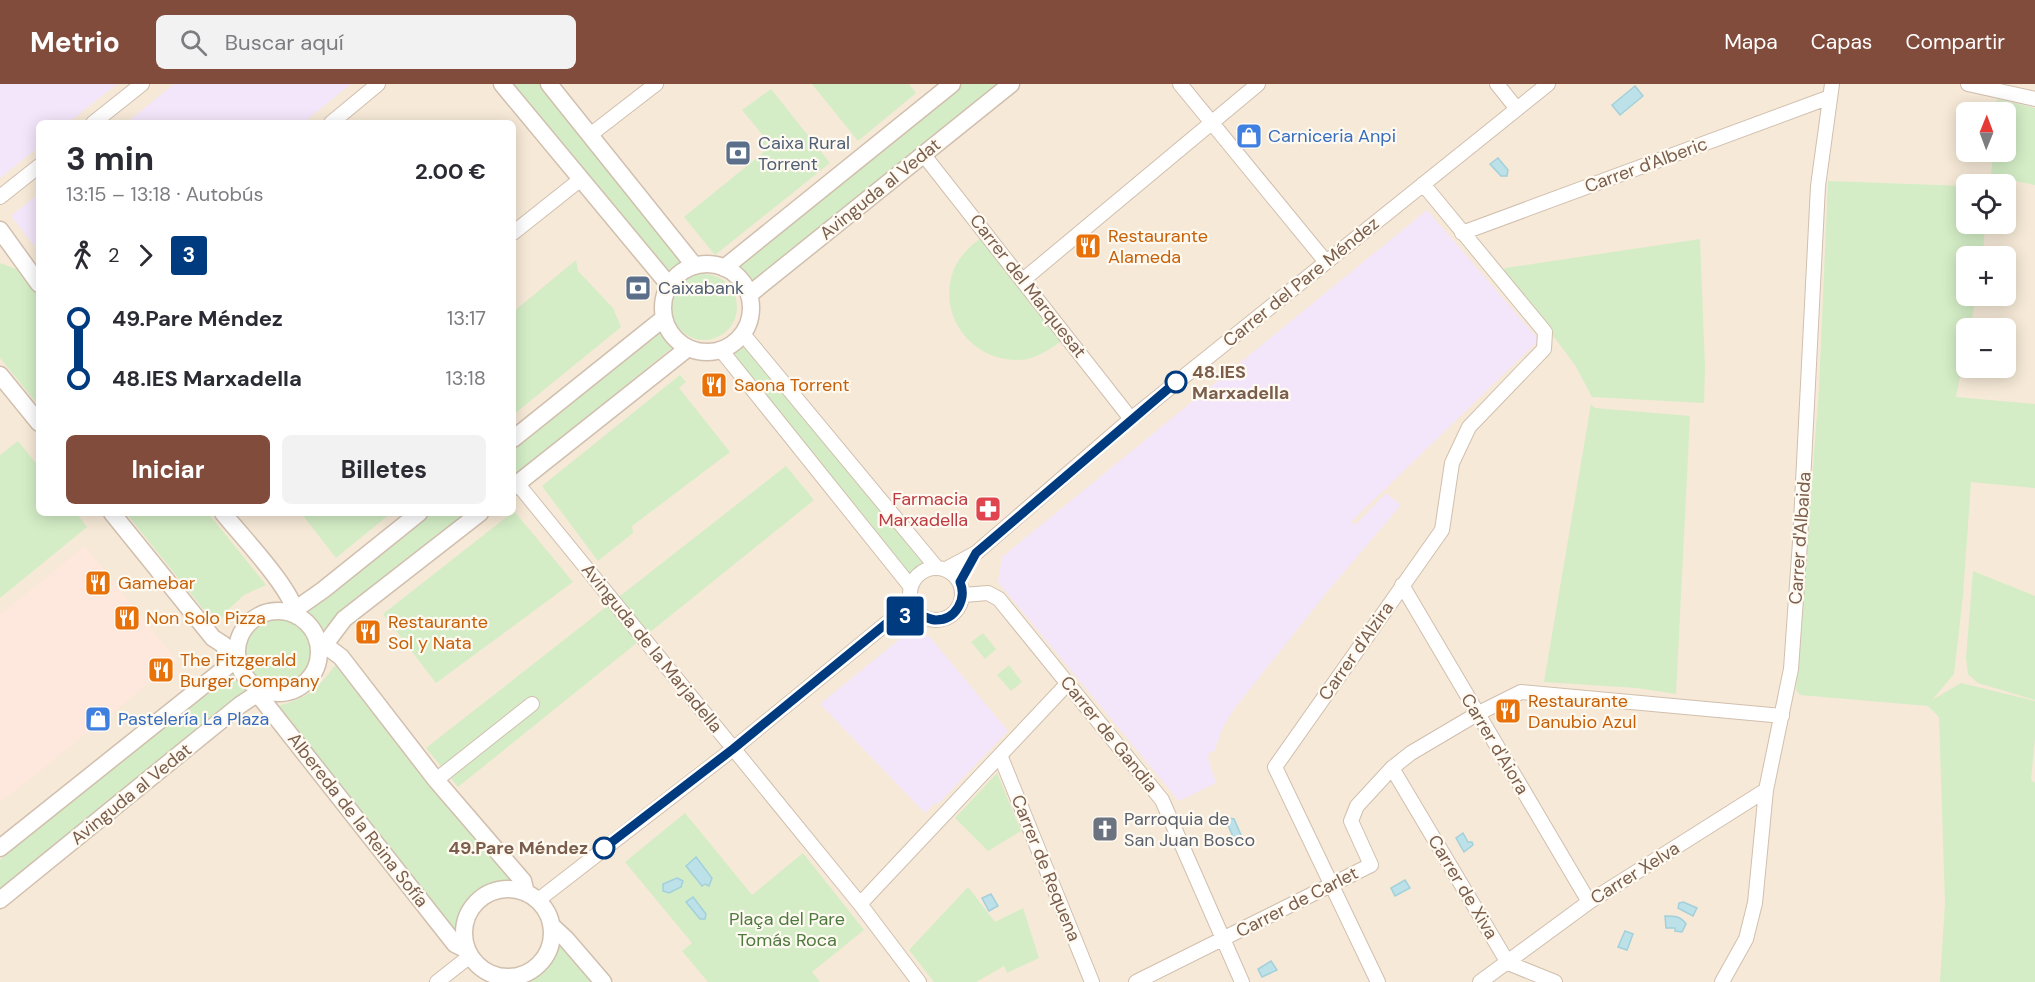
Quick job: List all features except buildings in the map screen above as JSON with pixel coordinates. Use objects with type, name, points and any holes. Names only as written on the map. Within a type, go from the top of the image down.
[{"type":"street","points":[[97,120],[142,84]]},
{"type":"street","points":[[335,120],[378,84]]},
{"type":"street","points":[[502,84],[669,285]]},
{"type":"street","points":[[549,84],[694,266]]},
{"type":"street","points":[[590,135],[656,84]]},
{"type":"street","name":"Avinguda al Vedat","points":[[724,268],[951,84]]},
{"type":"street","name":"Avinguda al Vedat","points":[[750,294],[1011,84]]},
{"type":"street","points":[[1180,84],[1326,262]]},
{"type":"street","points":[[1023,280],[1258,84]]},
{"type":"street","points":[[1497,84],[1517,108]]},
{"type":"street","name":"Carrer del Pare Méndez","points":[[941,568],[976,553],[1131,419],[1548,84]]},
{"type":"street","points":[[1968,84],[2035,99]]},
{"type":"street","name":"Carrer d'Alberic","points":[[1462,233],[1831,90]]},
{"type":"street","name":"Carrer d'Albaida","points":[[1722,982],[1746,939],[1755,903],[1766,790],[1791,669],[1800,542],[1818,186],[1831,90]]},
{"type":"street","name":"Carrer del Marquesat","points":[[923,154],[1131,419]]},
{"type":"street","points":[[0,197],[36,168]]},
{"type":"street","points":[[516,231],[581,179]]},
{"type":"street","points":[[1423,184],[1462,233]]},
{"type":"street","points":[[0,230],[36,280]]},
{"type":"street","name":"Carrer d'Alzira","points":[[1378,982],[1275,767],[1442,530],[1452,464],[1469,427],[1544,349],[1545,332],[1462,233]]},
{"type":"street","points":[[0,253],[18,257]]},
{"type":"street","points":[[714,264],[724,268],[742,281],[750,294],[751,314],[743,334],[734,343],[721,350],[703,352],[688,348],[670,332],[664,318],[664,299],[669,285],[680,273],[694,266],[714,264]]},
{"type":"street","points":[[516,436],[664,318]]},
{"type":"street","points":[[721,350],[911,594],[914,608],[927,619],[946,618],[960,605],[961,589],[954,574],[941,568],[743,334]]},
{"type":"street","points":[[516,484],[688,348]]},
{"type":"street","points":[[0,375],[36,419]]},
{"type":"street","name":"Avinguda de la Marjadella","points":[[516,486],[860,904],[919,982]]},
{"type":"street","points":[[114,516],[213,638],[224,645],[226,652],[237,660]]},
{"type":"street","points":[[224,516],[283,587],[294,612],[309,624],[320,645],[341,657],[436,780],[523,881],[532,897],[547,913],[551,925],[551,943],[545,957],[535,968],[521,975],[487,977],[469,953],[464,940],[464,926],[468,913],[476,902],[487,894],[500,890],[513,890],[532,897]]},
{"type":"street","points":[[415,516],[294,612],[275,611],[252,620],[243,630],[238,642],[237,660],[246,679],[258,689],[276,693],[289,692],[301,686],[314,671],[320,645],[344,619],[476,516]]},
{"type":"street","name":"Carrer del Pare Méndez","points":[[961,589],[976,553]]},
{"type":"street","points":[[532,897],[733,749],[893,618],[911,594],[917,576],[924,571],[941,568]]},
{"type":"street","name":"Carrer d'Aiora","points":[[1402,585],[1589,902]]},
{"type":"street","name":"Carrer de Gandia","points":[[961,589],[988,593],[999,599],[1162,800],[1242,982]]},
{"type":"street","points":[[893,618],[921,615]]},
{"type":"street","points":[[0,848],[237,660]]},
{"type":"street","points":[[860,904],[1068,683]]},
{"type":"street","name":"Avinguda al Vedat","points":[[0,900],[258,689]]},
{"type":"street","name":"Albereda de la Reina Sofía","points":[[258,689],[455,944],[469,953]]},
{"type":"street","name":"Carrer de Carlet","points":[[1136,982],[1371,865],[1351,821],[1357,806],[1392,768],[1411,753],[1477,714],[1521,692],[1782,716]]},
{"type":"street","points":[[436,780],[532,704]]},
{"type":"street","name":"Carrer de Requena","points":[[1000,755],[1092,982]]},
{"type":"street","name":"Carrer de Xiva","points":[[1392,768],[1508,963]]},
{"type":"street","name":"Carrer Xelva","points":[[1480,982],[1589,902],[1766,790]]},
{"type":"street","points":[[551,925],[603,982]]},
{"type":"street","points":[[437,982],[469,953]]},
{"type":"street","points":[[1508,963],[1555,982]]},
{"type":"shaded area","points":[[0,84],[2035,84],[2035,982],[0,982]]},
{"type":"shaded area","points":[[0,84],[117,84],[72,120],[36,120],[36,149],[0,178]]},
{"type":"shaded area","points":[[174,84],[351,84],[307,120],[130,120]]},
{"type":"shaded area","points":[[36,195],[36,248],[11,216]]},
{"type":"shaded area","points":[[1427,210],[1539,340],[1351,522],[1355,525],[1386,493],[1401,505],[1327,592],[1234,709],[1222,729],[1214,752],[1211,751],[1208,758],[1216,783],[1179,801],[998,582],[1002,557]]},
{"type":"shaded area","points":[[85,546],[177,661],[0,803],[0,614]]},
{"type":"shaded area","points":[[906,634],[929,636],[1008,731],[938,804],[936,802],[925,813],[820,704]]},
{"type":"green space","points":[[505,84],[547,84],[694,265],[680,273],[669,285]]},
{"type":"green space","points":[[812,84],[909,84],[916,93],[858,141]]},
{"type":"green space","points":[[962,84],[998,84],[749,285],[735,270],[735,267]]},
{"type":"green space","points":[[771,89],[830,163],[715,255],[684,217],[764,152],[759,145],[766,139],[742,110]]},
{"type":"green space","points":[[2016,104],[2035,108],[2035,185],[2016,181],[2016,174],[1991,174],[1992,162],[2016,162]]},
{"type":"green space","points":[[1828,181],[1956,186],[1956,234],[1984,234],[1984,246],[1956,246],[1956,306],[1974,306],[1972,318],[1956,318],[1956,378],[1960,378],[1956,397],[2035,404],[2035,488],[1971,482],[1963,595],[1954,674],[1932,700],[1961,683],[2035,701],[2035,737],[2031,780],[2035,783],[2035,982],[1940,982],[1945,903],[1939,717],[1928,706],[1800,695],[1796,690],[1819,388]]},
{"type":"green space","points":[[987,233],[1067,337],[1033,358],[1009,360],[993,356],[978,348],[966,338],[951,309],[949,292],[954,268],[966,251]]},
{"type":"green space","points":[[1700,239],[1705,367],[1704,403],[1592,397],[1575,365],[1504,271],[1505,268]]},
{"type":"green space","points":[[576,260],[578,271],[613,308],[621,327],[516,413],[516,310]]},
{"type":"green space","points":[[0,263],[19,270],[36,292],[36,402],[0,358]]},
{"type":"green space","points":[[704,274],[717,277],[727,284],[734,294],[737,307],[734,320],[727,330],[717,337],[704,340],[691,337],[681,330],[674,320],[671,307],[674,294],[681,284],[691,277]]},
{"type":"green space","points":[[660,329],[673,347],[516,475],[516,443]]},
{"type":"green space","points":[[743,334],[937,568],[921,574],[911,587],[721,350],[734,343]]},
{"type":"green space","points":[[680,375],[686,382],[679,388],[730,452],[632,526],[633,533],[598,561],[542,486]]},
{"type":"green space","points":[[1591,404],[1595,408],[1690,416],[1676,694],[1637,688],[1544,682]]},
{"type":"green space","points":[[18,441],[36,463],[36,516],[78,516],[87,527],[0,598],[0,455]]},
{"type":"green space","points":[[786,466],[814,500],[458,787],[426,748]]},
{"type":"green space","points":[[516,513],[573,582],[436,683],[383,614],[508,516],[516,516]]},
{"type":"green space","points":[[128,516],[210,516],[266,585],[244,595],[216,625]]},
{"type":"green space","points":[[303,516],[387,516],[336,558]]},
{"type":"green space","points":[[425,516],[464,516],[323,630],[309,611]]},
{"type":"green space","points":[[1973,571],[2035,596],[2035,700],[1978,683],[1968,674],[1966,658]]},
{"type":"green space","points":[[277,619],[290,622],[300,629],[307,639],[310,652],[307,665],[300,675],[290,682],[277,685],[264,682],[254,675],[247,665],[244,652],[247,639],[254,629],[264,622]]},
{"type":"green space","points":[[983,633],[996,649],[985,659],[971,642]]},
{"type":"green space","points":[[341,657],[528,886],[495,886],[466,905],[455,944],[269,708],[294,701],[311,692]]},
{"type":"green space","points":[[1009,665],[1022,682],[1011,691],[997,675]]},
{"type":"green space","points":[[231,674],[234,674],[247,692],[0,891],[0,860]]},
{"type":"green space","points":[[997,773],[1021,831],[988,851],[955,818]]},
{"type":"green space","name":"Plaça del Pare Tomás Roca","points":[[685,813],[752,895],[803,853],[864,930],[812,972],[820,982],[708,982],[682,951],[692,943],[625,862]]},
{"type":"green space","points":[[968,887],[995,922],[1023,908],[1039,958],[1007,973],[1004,966],[976,982],[934,982],[909,950]]},
{"type":"green space","points":[[566,931],[606,982],[522,982],[537,972],[548,960]]},
{"type":"water","points":[[1635,86],[1643,96],[1620,115],[1612,105]]},
{"type":"water","points":[[1498,158],[1508,170],[1507,176],[1501,176],[1490,164]]},
{"type":"water","points":[[1229,818],[1234,819],[1241,835],[1234,839],[1227,823]]},
{"type":"water","points":[[1463,833],[1468,842],[1472,842],[1473,845],[1464,852],[1456,838]]},
{"type":"water","points":[[696,857],[712,878],[709,886],[705,884],[702,886],[686,866]]},
{"type":"water","points":[[677,878],[683,881],[681,887],[669,893],[663,891],[663,884]]},
{"type":"water","points":[[1405,880],[1410,888],[1395,896],[1391,888]]},
{"type":"water","points":[[991,894],[998,906],[989,911],[982,898]]},
{"type":"water","points":[[693,897],[706,914],[705,919],[700,919],[686,902]]},
{"type":"water","points":[[1683,902],[1697,908],[1693,916],[1678,908],[1679,903]]},
{"type":"water","points":[[1665,916],[1682,919],[1686,924],[1682,932],[1675,931],[1675,928],[1666,928]]},
{"type":"water","points":[[1625,931],[1633,934],[1627,950],[1618,947]]},
{"type":"water","points":[[1271,961],[1277,970],[1262,977],[1258,969]]},
{"type":"bus line","name":"3","points":[[604,848],[733,749],[893,618],[921,615],[927,619],[937,620],[954,613],[963,596],[960,582],[976,553],[1176,382]]},
{"type":"place","name":"Carniceria Anpi","points":[[1249,136]]},
{"type":"place","name":"Caixa Rural Torrent","points":[[738,153]]},
{"type":"place","name":"Restaurante Alameda","points":[[1088,246]]},
{"type":"place","name":"Caixabank","points":[[638,288]]},
{"type":"place","name":"48.IES Marxadella","points":[[1176,382]]},
{"type":"place","name":"Saona Torrent","points":[[714,385]]},
{"type":"place","name":"Farmacia Marxadella","points":[[988,509]]},
{"type":"place","name":"Gamebar","points":[[98,583]]},
{"type":"place","name":"Non Solo Pizza","points":[[127,618]]},
{"type":"place","name":"Restaurante Sol y Nata","points":[[368,632]]},
{"type":"place","name":"The Fitzgerald Burger Company","points":[[161,670]]},
{"type":"place","name":"Restaurante Danubio Azul","points":[[1508,711]]},
{"type":"place","name":"Pastelería La Plaza","points":[[98,719]]},
{"type":"place","name":"Parroquia de San Juan Bosco","points":[[1105,829]]},
{"type":"place","name":"49.Pare Méndez","points":[[604,848]]}]
